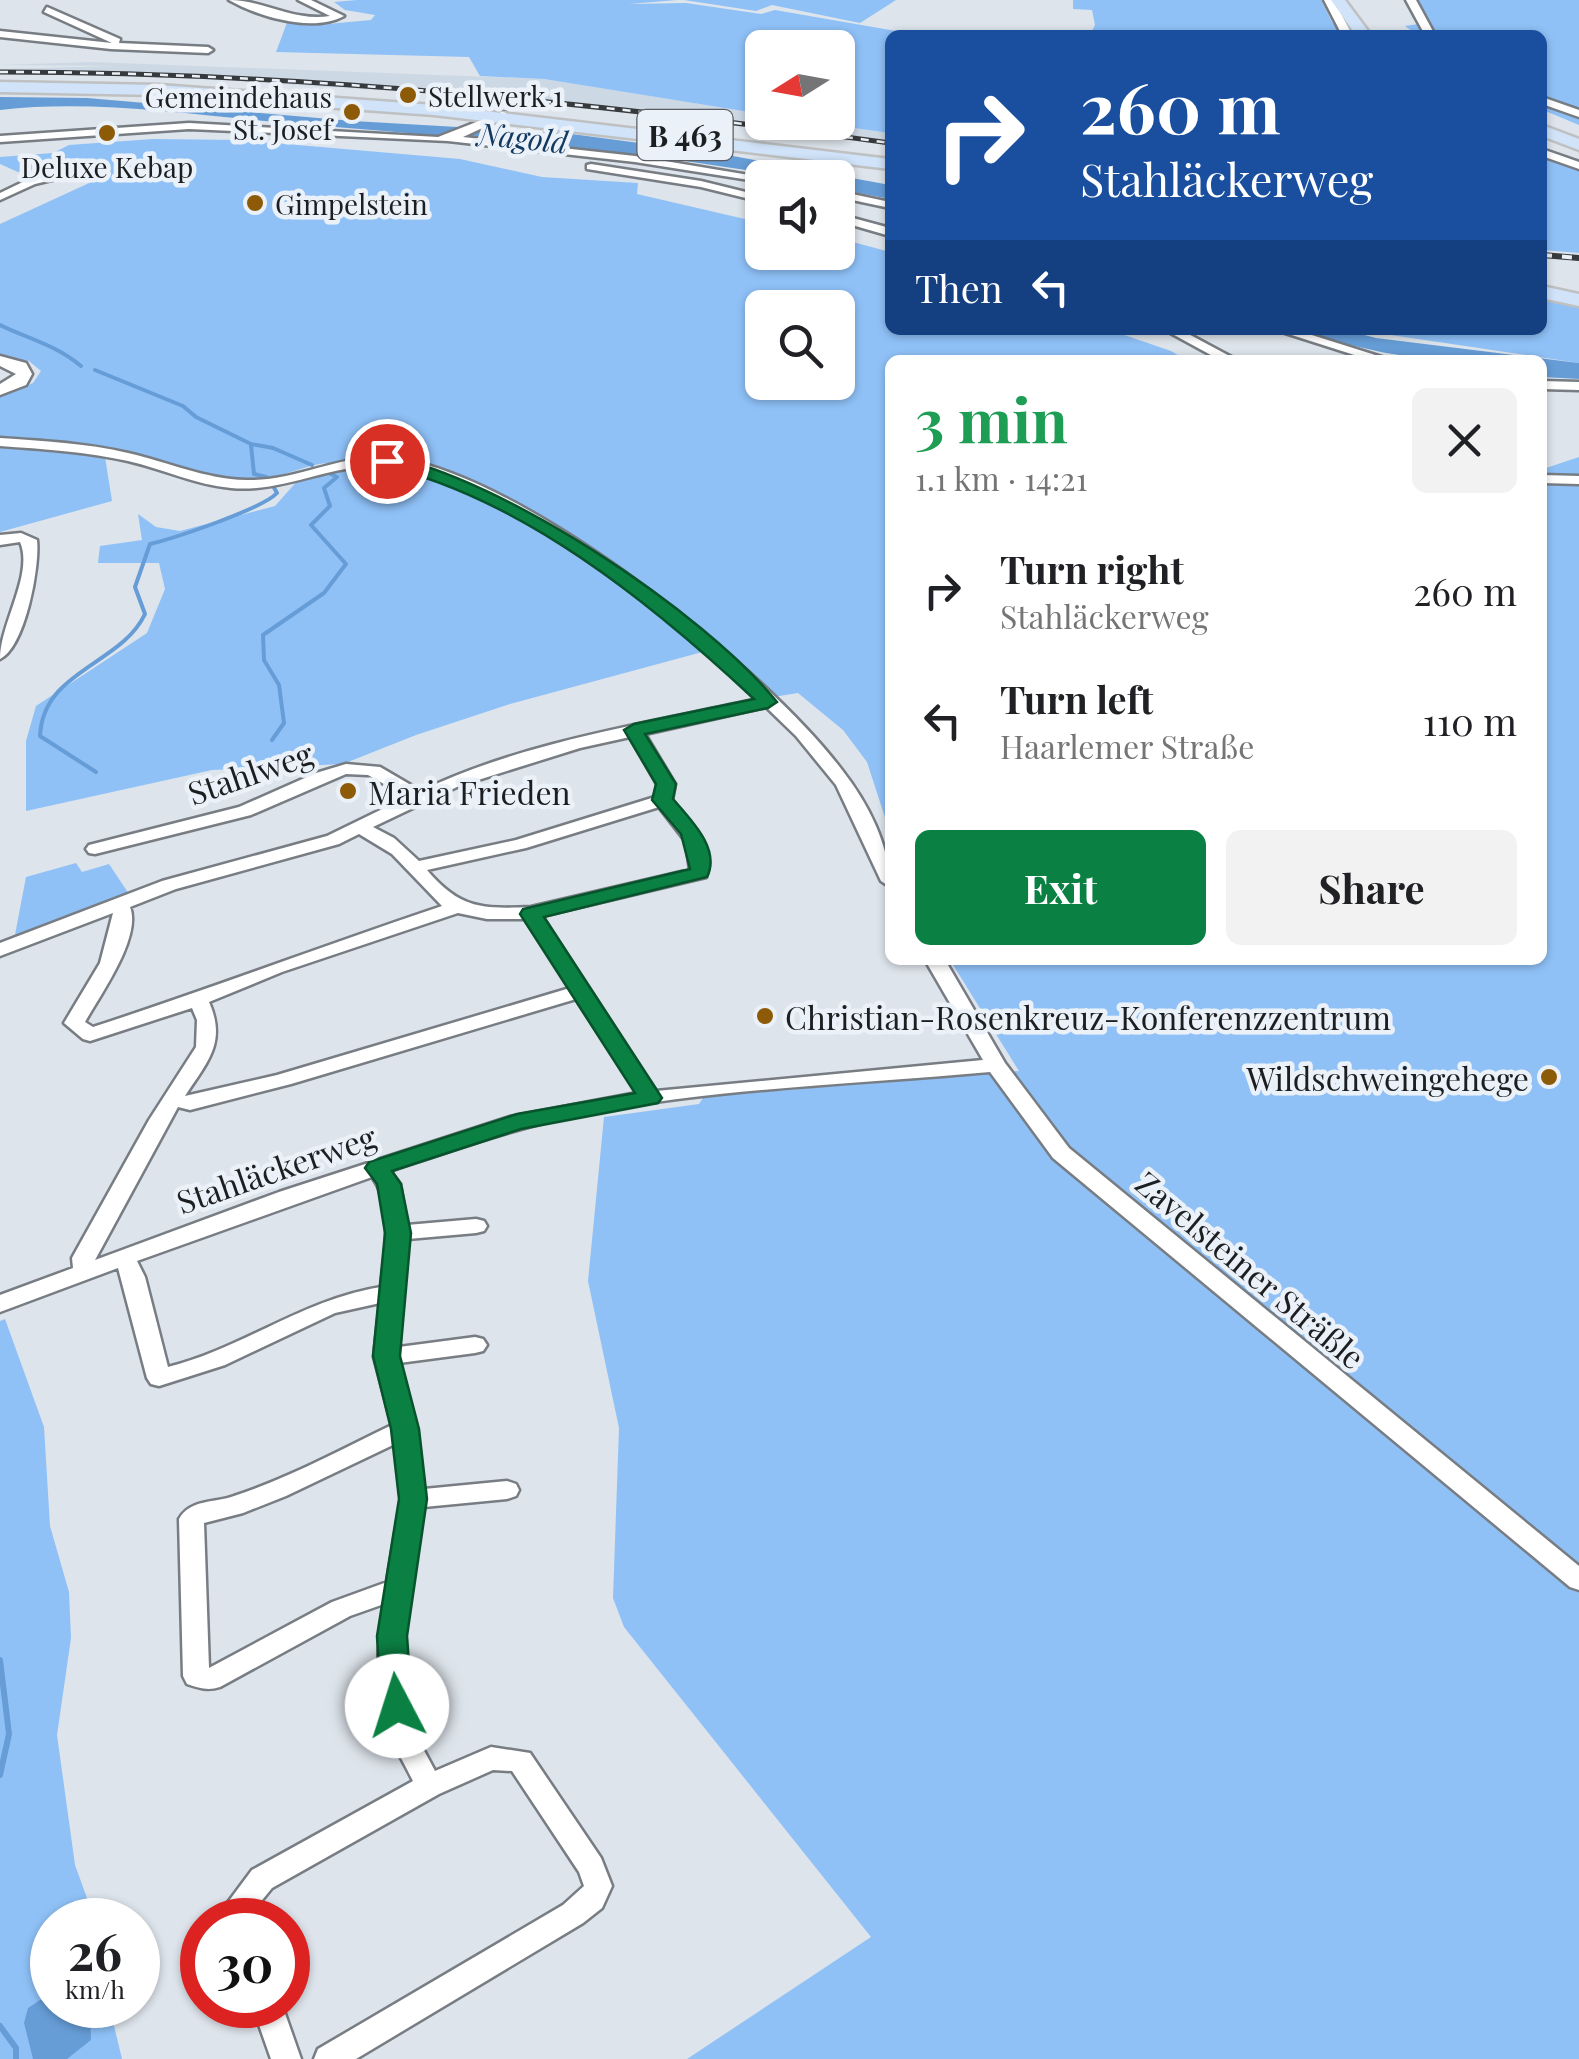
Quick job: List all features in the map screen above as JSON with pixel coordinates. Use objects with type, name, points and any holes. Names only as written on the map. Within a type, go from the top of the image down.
[{"type":"main road","points":[[1338,0],[1360,30]]},
{"type":"main road","name":"B 463","points":[[0,88],[156,90],[502,115],[670,133],[885,163]]},
{"type":"main road","points":[[1547,132],[1579,145]]},
{"type":"main road","points":[[1547,292],[1579,298]]},
{"type":"street","points":[[234,0],[307,19],[330,20],[339,16],[303,0]]},
{"type":"street","points":[[1328,0],[1344,30]]},
{"type":"street","points":[[1411,0],[1427,30]]},
{"type":"street","points":[[47,10],[118,39],[107,43],[60,41]]},
{"type":"street","points":[[0,34],[208,50]]},
{"type":"street","points":[[1547,102],[1579,114]]},
{"type":"street","points":[[0,139],[189,126],[431,141],[452,138],[502,115]]},
{"type":"street","points":[[452,138],[486,150],[700,184],[745,195]]},
{"type":"street","points":[[472,144],[615,156],[745,176]]},
{"type":"street","points":[[1547,154],[1579,166]]},
{"type":"street","points":[[0,197],[42,178],[85,169]]},
{"type":"street","points":[[855,198],[885,204]]},
{"type":"street","points":[[855,223],[885,231]]},
{"type":"street","points":[[1182,335],[1220,355]]},
{"type":"street","points":[[1299,335],[1367,355]]},
{"type":"street","points":[[0,361],[20,367],[24,374],[20,381],[0,390]]},
{"type":"street","points":[[1547,385],[1579,386]]},
{"type":"street","points":[[0,442],[123,456],[246,486],[366,461],[422,468],[506,505],[633,586],[698,637],[768,702],[836,772],[885,872]]},
{"type":"street","points":[[1547,480],[1579,480]]},
{"type":"street","points":[[0,540],[22,537],[29,540],[33,554],[0,654]]},
{"type":"street","points":[[0,950],[168,885],[310,848],[362,829],[420,797],[500,768],[634,730],[768,702]]},
{"type":"street","points":[[634,730],[666,784],[662,800]]},
{"type":"street","name":"Stahlweg","points":[[95,849],[268,803],[318,778],[361,768],[384,775],[420,797]]},
{"type":"street","points":[[418,866],[520,844],[662,800]]},
{"type":"street","points":[[119,904],[124,916],[110,964],[74,1023],[90,1035],[458,907],[531,914],[699,873],[702,863],[691,833],[662,800]]},
{"type":"street","points":[[362,829],[376,833],[418,866],[444,899],[458,907]]},
{"type":"street","points":[[531,914],[650,1098]]},
{"type":"street","name":"Zavelsteiner Sträßle","points":[[938,965],[996,1065],[1061,1153],[1579,1580]]},
{"type":"street","points":[[174,1100],[190,1104],[284,1080],[582,991]]},
{"type":"street","points":[[85,1270],[83,1258],[206,1047],[207,1020],[198,999]]},
{"type":"street","name":"Stahläckerweg","points":[[0,1304],[123,1256],[517,1122],[650,1098],[996,1065]]},
{"type":"street","points":[[377,1168],[389,1184],[398,1233],[386,1356],[405,1429],[413,1499],[392,1636],[393,1684],[400,1728],[428,1786]]},
{"type":"street","points":[[398,1233],[476,1226]]},
{"type":"street","points":[[123,1256],[134,1278],[159,1378],[184,1374],[286,1322],[355,1296],[391,1293]]},
{"type":"street","points":[[386,1356],[475,1345]]},
{"type":"street","points":[[399,1588],[341,1609],[210,1678],[196,1676],[191,1519],[199,1511],[227,1508],[265,1496],[405,1429]]},
{"type":"street","points":[[413,1499],[507,1490]]},
{"type":"street","points":[[247,1898],[262,1879],[428,1786],[491,1758],[520,1761],[590,1867],[598,1886],[592,1899],[574,1914],[328,2059]]},
{"type":"street","points":[[275,2028],[286,2059]]},
{"type":"shaded area","points":[[677,0],[629,4],[686,3],[761,14],[775,10],[890,30],[885,30],[885,132],[855,128],[855,30],[745,30],[745,111],[544,79],[480,76],[469,57],[276,52],[288,20],[317,25],[371,20],[375,15],[345,10],[334,2]]},
{"type":"shaded area","points":[[684,0],[896,0],[860,23],[772,5],[756,11]]},
{"type":"shaded area","points":[[1073,0],[1321,0],[1340,30],[1092,30],[1092,10],[1073,9]]},
{"type":"shaded area","points":[[1416,0],[1579,0],[1579,125],[1547,112],[1547,30],[1410,30],[1405,26],[1425,23]]},
{"type":"shaded area","points":[[92,62],[544,79],[745,111],[745,124],[488,97],[108,73],[0,73],[0,69],[117,66],[0,65]]},
{"type":"shaded area","points":[[855,128],[885,132],[885,143],[855,139]]},
{"type":"shaded area","points":[[153,139],[240,140],[460,159],[542,177],[638,183],[637,194],[745,219],[745,270],[855,270],[855,243],[885,251],[885,335],[1125,335],[1178,355],[885,355],[885,818],[867,762],[843,730],[798,693],[773,697],[706,651],[510,704],[343,764],[212,770],[26,811],[26,741],[36,706],[147,633],[165,589],[159,563],[98,563],[100,546],[142,540],[138,514],[156,527],[180,531],[275,506],[299,479],[337,463],[265,479],[237,480],[111,450],[105,457],[112,501],[0,532],[0,397],[33,383],[41,371],[29,361],[0,356],[0,224],[111,173],[103,159],[18,172],[0,164],[0,157],[53,153],[69,145]]},
{"type":"shaded area","points":[[1547,156],[1579,171],[1579,253],[1547,250]]},
{"type":"shaded area","points":[[1547,297],[1579,303],[1579,363],[1547,358],[1547,355],[1391,335],[1547,335]]},
{"type":"shaded area","points":[[1579,457],[1579,2059],[687,2059],[871,1937],[624,1627],[613,1598],[619,1428],[588,1281],[604,1117],[699,1104],[703,1098],[727,1095],[1019,1071],[953,965],[1547,965],[1547,468]]},
{"type":"shaded area","points":[[76,863],[82,872],[109,864],[129,894],[14,940],[26,877]]},
{"type":"shaded area","points":[[5,1319],[44,1427],[50,1526],[69,1592],[71,1638],[57,1735],[75,1865],[87,1898],[30,1898],[30,2028],[115,2028],[122,2059],[0,2059],[0,1321]]},
{"type":"water","name":"Nagold","points":[[0,97],[87,98],[353,121],[564,133],[755,160],[745,160],[745,170],[650,156],[132,109],[0,110]]},
{"type":"water","points":[[855,179],[885,184],[885,198],[855,192]]},
{"type":"water","points":[[1320,335],[1364,335],[1514,355],[1398,355]]},
{"type":"water","points":[[1547,359],[1579,363],[1579,379],[1547,377]]},
{"type":"water","points":[[28,2008],[30,2028],[91,2028],[91,2040],[67,2059],[33,2059],[24,2023]]},
{"type":"waterway","points":[[0,325],[52,347],[81,366]]},
{"type":"waterway","points":[[95,370],[183,406],[196,417],[251,444],[273,448],[312,465]]},
{"type":"waterway","points":[[251,445],[254,474],[266,477]]},
{"type":"waterway","points":[[272,740],[284,723],[279,685],[264,660],[263,635],[324,593],[346,564],[311,525],[330,506],[324,488],[337,477],[331,474]]},
{"type":"waterway","points":[[96,772],[40,736],[44,714],[54,696],[119,645],[145,614],[135,587],[150,544],[254,507],[277,493],[272,484]]},
{"type":"waterway","points":[[0,1660],[9,1734],[0,1775]]},
{"type":"waterway","points":[[0,2026],[16,2048],[16,2059]]},
{"type":"railway","points":[[0,72],[223,77],[446,92],[885,142]]},
{"type":"railway","points":[[1547,255],[1579,258]]},
{"type":"place","name":"Stellwerk 1","points":[[408,95]]},
{"type":"place","name":"Gemeindehaus St. Josef","points":[[352,112]]},
{"type":"place","name":"Deluxe Kebap","points":[[107,133]]},
{"type":"place","name":"Gimpelstein","points":[[255,203]]},
{"type":"place","name":"Maria Frieden","points":[[348,791]]},
{"type":"place","name":"Christian-Rosenkreuz-Konferenzzentrum","points":[[765,1016]]},
{"type":"place","name":"Wildschweingehege","points":[[1549,1077]]},
{"type":"route","points":[[387,461],[422,468],[506,505],[633,586],[698,637],[768,702],[634,730],[666,784],[662,800],[691,833],[702,863],[699,873],[531,914],[650,1098],[517,1122],[377,1168],[389,1184],[395,1204],[398,1254],[386,1356],[405,1429],[413,1499],[392,1636],[397,1706]]}]
